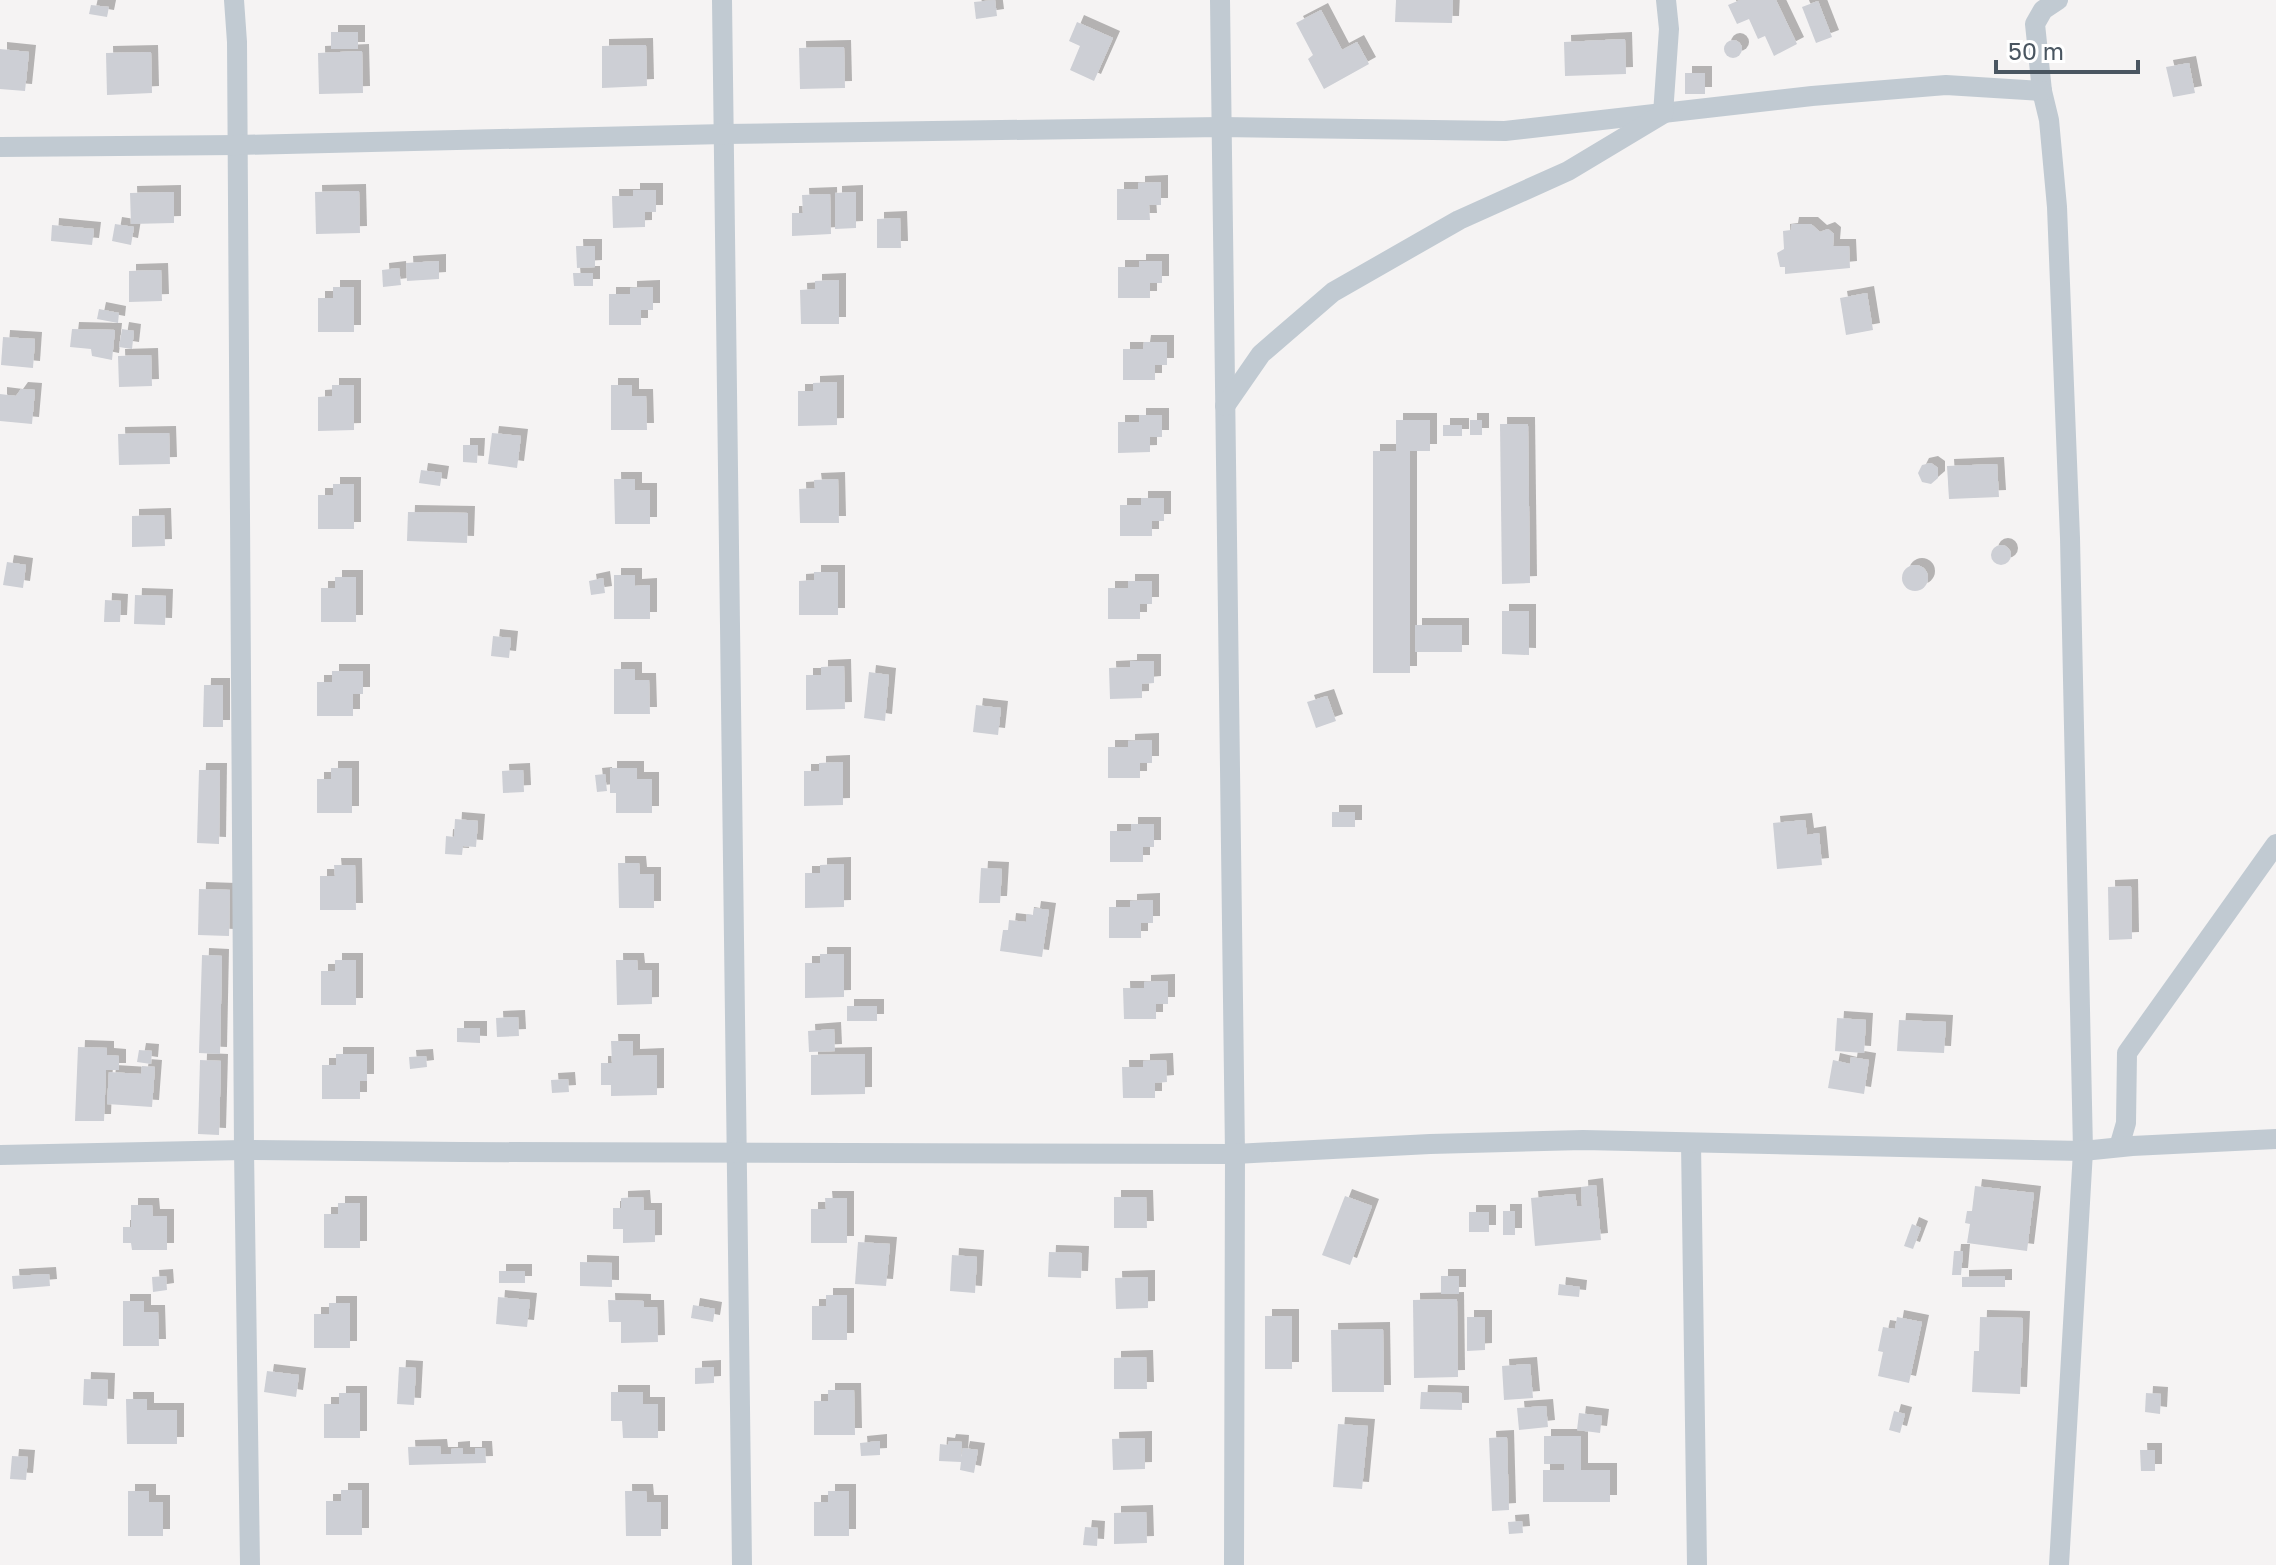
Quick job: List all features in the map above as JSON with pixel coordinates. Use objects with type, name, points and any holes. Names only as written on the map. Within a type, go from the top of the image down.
[{"type":"street","points":[[234,0],[237,42],[244,1150],[250,1565]]},
{"type":"street","points":[[722,0],[742,1565]]},
{"type":"street","points":[[1220,0],[1235,1154],[1234,1565]]},
{"type":"street","points":[[1663,114],[1669,29],[1666,0]]},
{"type":"street","points":[[2058,0],[2043,10],[2035,24],[2042,91],[2049,120],[2057,207],[2070,538],[2083,1151],[2059,1565]]},
{"type":"street","points":[[0,147],[1221,127],[1505,131],[1812,96],[1946,85],[2042,91]]},
{"type":"street","points":[[1225,406],[1261,354],[1333,292],[1459,220],[1568,171],[1663,114]]},
{"type":"street","points":[[2119,1147],[2126,1123],[2127,1053],[2276,844]]},
{"type":"street","points":[[0,1155],[244,1150],[1235,1154],[1495,1141],[1583,1140],[2083,1151],[2276,1139]]},
{"type":"street","points":[[1691,1143],[1697,1565]]},
{"type":"building","points":[[995,0],[997,16],[976,19],[974,2]]},
{"type":"building","points":[[1396,0],[1453,0],[1452,23],[1395,22]]},
{"type":"building","points":[[1740,0],[1776,0],[1797,44],[1774,56],[1765,36],[1758,39],[1749,19],[1737,24],[1728,5]]},
{"type":"building","points":[[1818,1],[1832,37],[1816,43],[1802,7]]},
{"type":"building","points":[[91,5],[109,7],[107,17],[89,14]]},
{"type":"building","points":[[1321,10],[1342,50],[1357,42],[1369,64],[1324,89],[1308,59],[1313,55],[1296,23]]},
{"type":"building","points":[[1077,22],[1113,38],[1094,81],[1070,70],[1080,46],[1069,41]]},
{"type":"building","points":[[331,32],[358,32],[358,49],[331,49]]},
{"type":"building","points":[[1625,39],[1626,74],[1565,76],[1564,42]]},
{"type":"building","points":[[1733,40],[1742,49],[1733,58],[1724,49]]},
{"type":"building","points":[[646,45],[647,86],[602,88],[602,46]]},
{"type":"building","points":[[844,47],[845,88],[800,89],[799,48]]},
{"type":"building","points":[[0,49],[29,52],[25,91],[0,89]]},
{"type":"building","points":[[362,51],[363,93],[319,94],[318,53]]},
{"type":"building","points":[[151,52],[152,93],[107,95],[106,53]]},
{"type":"building","points":[[2189,63],[2195,93],[2173,97],[2166,67]]},
{"type":"building","points":[[1685,73],[1705,73],[1705,94],[1685,94]]},
{"type":"building","points":[[1161,182],[1161,205],[1149,205],[1150,220],[1117,220],[1117,189],[1138,189],[1138,183]]},
{"type":"building","points":[[633,190],[656,190],[656,212],[645,212],[645,227],[613,228],[612,196],[633,196]]},
{"type":"building","points":[[359,191],[360,233],[316,234],[315,192]]},
{"type":"building","points":[[174,192],[174,223],[131,224],[130,193]]},
{"type":"building","points":[[856,192],[856,228],[835,229],[835,193]]},
{"type":"building","points":[[830,194],[831,234],[792,236],[792,213],[803,213],[802,195]]},
{"type":"building","points":[[900,218],[901,248],[877,248],[877,219]]},
{"type":"building","points":[[115,224],[134,227],[131,245],[112,241]]},
{"type":"building","points":[[1792,224],[1811,224],[1820,232],[1828,229],[1834,234],[1833,246],[1849,246],[1850,268],[1785,274],[1785,267],[1780,267],[1777,253],[1784,249],[1783,231],[1791,230]]},
{"type":"building","points":[[52,225],[94,229],[92,245],[51,241]]},
{"type":"building","points":[[576,246],[595,246],[595,267],[577,268]]},
{"type":"building","points":[[439,261],[439,279],[407,281],[406,263]]},
{"type":"building","points":[[1139,261],[1162,261],[1162,283],[1150,283],[1150,298],[1118,298],[1118,267],[1139,267]]},
{"type":"building","points":[[399,268],[401,285],[383,287],[382,270]]},
{"type":"building","points":[[161,270],[162,301],[129,302],[129,271]]},
{"type":"building","points":[[573,273],[593,273],[593,286],[574,286]]},
{"type":"building","points":[[839,280],[839,324],[801,324],[800,290],[815,289],[815,281]]},
{"type":"building","points":[[333,287],[354,287],[354,332],[318,332],[318,298],[333,298]]},
{"type":"building","points":[[653,287],[653,310],[641,310],[641,325],[609,325],[609,294],[630,294],[630,288]]},
{"type":"building","points":[[1867,293],[1873,330],[1846,335],[1840,298]]},
{"type":"building","points":[[99,309],[119,313],[118,323],[97,319]]},
{"type":"building","points":[[72,329],[115,330],[112,360],[92,356],[91,349],[70,347]]},
{"type":"building","points":[[122,329],[134,331],[132,349],[119,347]]},
{"type":"building","points":[[3,337],[35,339],[33,368],[1,365]]},
{"type":"building","points":[[1144,342],[1167,342],[1167,365],[1155,365],[1155,380],[1123,380],[1123,349],[1143,349]]},
{"type":"building","points":[[151,355],[152,386],[119,387],[118,356]]},
{"type":"building","points":[[837,382],[837,425],[798,426],[798,391],[813,391],[813,383]]},
{"type":"building","points":[[332,385],[354,385],[354,430],[318,431],[318,397],[332,396]]},
{"type":"building","points":[[611,385],[632,385],[632,396],[646,396],[647,430],[611,430]]},
{"type":"building","points":[[21,389],[35,390],[32,424],[0,421],[0,394],[16,396]]},
{"type":"building","points":[[1139,415],[1162,415],[1162,437],[1150,437],[1150,452],[1118,453],[1118,422],[1139,422]]},
{"type":"building","points":[[1396,420],[1430,420],[1430,451],[1410,451],[1410,673],[1373,673],[1373,451],[1396,451]]},
{"type":"building","points":[[1470,420],[1482,420],[1482,435],[1470,435]]},
{"type":"building","points":[[1500,424],[1528,424],[1530,583],[1502,584]]},
{"type":"building","points":[[1443,425],[1462,425],[1462,436],[1443,436]]},
{"type":"building","points":[[169,433],[170,464],[119,465],[118,434]]},
{"type":"building","points":[[492,433],[521,436],[517,468],[488,464]]},
{"type":"building","points":[[463,445],[478,445],[477,463],[463,462]]},
{"type":"building","points":[[1931,463],[1938,468],[1938,478],[1931,484],[1922,482],[1918,473],[1922,465]]},
{"type":"building","points":[[1997,464],[1999,497],[1949,499],[1947,466]]},
{"type":"building","points":[[421,470],[442,473],[440,486],[419,483]]},
{"type":"building","points":[[614,479],[635,479],[635,490],[650,490],[650,524],[615,524]]},
{"type":"building","points":[[838,479],[839,523],[800,523],[799,489],[815,488],[814,480]]},
{"type":"building","points":[[333,484],[354,484],[354,529],[318,529],[318,495],[333,495]]},
{"type":"building","points":[[1141,498],[1164,498],[1164,521],[1152,521],[1152,536],[1120,536],[1120,505],[1141,505]]},
{"type":"building","points":[[408,512],[468,513],[467,543],[407,541]]},
{"type":"building","points":[[164,515],[165,546],[132,547],[132,516]]},
{"type":"building","points":[[2001,545],[2008,548],[2011,555],[2008,562],[2001,565],[1994,562],[1991,555],[1994,548]]},
{"type":"building","points":[[7,562],[26,565],[23,588],[3,585]]},
{"type":"building","points":[[1915,565],[1924,569],[1928,578],[1924,587],[1915,591],[1906,587],[1902,578],[1906,569]]},
{"type":"building","points":[[814,572],[838,572],[838,615],[799,615],[799,581],[814,580]]},
{"type":"building","points":[[614,575],[635,575],[635,586],[650,585],[650,619],[614,619]]},
{"type":"building","points":[[335,577],[356,577],[356,622],[321,622],[321,588],[335,588]]},
{"type":"building","points":[[603,578],[605,593],[591,595],[589,581]]},
{"type":"building","points":[[1128,581],[1152,581],[1152,604],[1140,604],[1140,619],[1108,619],[1108,588],[1128,588]]},
{"type":"building","points":[[135,595],[166,596],[165,625],[134,624]]},
{"type":"building","points":[[105,600],[121,601],[120,622],[104,622]]},
{"type":"building","points":[[1502,611],[1529,611],[1529,655],[1502,654]]},
{"type":"building","points":[[1415,625],[1462,625],[1462,652],[1415,652]]},
{"type":"building","points":[[493,636],[511,638],[509,658],[491,656]]},
{"type":"building","points":[[1130,661],[1154,661],[1154,683],[1142,684],[1142,698],[1110,699],[1109,668],[1130,667]]},
{"type":"building","points":[[844,666],[845,709],[806,710],[806,675],[821,675],[821,667]]},
{"type":"building","points":[[614,669],[635,669],[635,680],[649,680],[650,714],[614,714]]},
{"type":"building","points":[[332,671],[363,671],[363,694],[353,694],[353,716],[317,716],[317,682],[332,682]]},
{"type":"building","points":[[869,672],[889,675],[885,721],[864,718]]},
{"type":"building","points":[[204,685],[223,685],[223,727],[203,727]]},
{"type":"building","points":[[1327,696],[1336,721],[1316,728],[1307,702]]},
{"type":"building","points":[[976,705],[1001,708],[998,735],[973,732]]},
{"type":"building","points":[[1152,740],[1152,763],[1140,763],[1140,778],[1108,778],[1108,747],[1128,747],[1128,741]]},
{"type":"building","points":[[843,762],[843,805],[804,806],[804,771],[819,771],[819,763]]},
{"type":"building","points":[[331,768],[352,768],[352,813],[317,813],[317,779],[331,779]]},
{"type":"building","points":[[610,768],[637,768],[637,779],[652,779],[652,813],[616,813],[616,793],[610,793]]},
{"type":"building","points":[[199,770],[220,770],[219,844],[197,843]]},
{"type":"building","points":[[523,770],[524,792],[503,793],[502,771]]},
{"type":"building","points":[[605,774],[607,791],[597,792],[595,775]]},
{"type":"building","points":[[1332,812],[1355,812],[1355,827],[1332,827]]},
{"type":"building","points":[[455,819],[478,821],[476,847],[463,846],[462,855],[445,854],[446,836],[454,837]]},
{"type":"building","points":[[1805,820],[1807,835],[1819,833],[1822,865],[1777,869],[1773,823]]},
{"type":"building","points":[[1131,824],[1154,824],[1154,847],[1143,847],[1143,862],[1110,862],[1110,831],[1131,831]]},
{"type":"building","points":[[618,863],[639,863],[640,874],[654,874],[654,908],[619,908]]},
{"type":"building","points":[[844,864],[844,907],[805,908],[805,873],[820,873],[820,865]]},
{"type":"building","points":[[334,865],[355,865],[356,910],[320,910],[320,876],[335,876]]},
{"type":"building","points":[[981,868],[1002,869],[1000,903],[979,903]]},
{"type":"building","points":[[2131,886],[2132,939],[2109,940],[2108,887]]},
{"type":"building","points":[[199,889],[230,890],[229,936],[198,935]]},
{"type":"building","points":[[1153,900],[1153,923],[1141,923],[1141,938],[1109,938],[1109,907],[1130,907],[1130,901]]},
{"type":"building","points":[[1034,908],[1049,910],[1042,957],[1000,951],[1003,930],[1008,930],[1009,920],[1026,922],[1027,914],[1033,915]]},
{"type":"building","points":[[820,954],[844,954],[844,997],[805,998],[805,963],[820,963]]},
{"type":"building","points":[[202,955],[222,956],[220,1054],[199,1053]]},
{"type":"building","points":[[335,960],[356,960],[356,1005],[321,1005],[321,971],[335,971]]},
{"type":"building","points":[[616,960],[637,960],[638,970],[652,970],[652,1004],[617,1005]]},
{"type":"building","points":[[1168,981],[1168,1004],[1156,1004],[1156,1019],[1124,1019],[1123,988],[1144,988],[1144,982]]},
{"type":"building","points":[[847,1006],[877,1006],[877,1021],[847,1021]]},
{"type":"building","points":[[518,1017],[519,1036],[497,1037],[496,1018]]},
{"type":"building","points":[[1837,1018],[1866,1020],[1864,1053],[1835,1051]]},
{"type":"building","points":[[1899,1020],[1946,1022],[1944,1053],[1897,1051]]},
{"type":"building","points":[[457,1028],[480,1028],[480,1043],[457,1042]]},
{"type":"building","points":[[834,1029],[835,1051],[809,1052],[808,1031]]},
{"type":"building","points":[[611,1041],[633,1041],[633,1056],[657,1055],[657,1095],[611,1096],[611,1085],[601,1085],[601,1063],[612,1063]]},
{"type":"building","points":[[78,1047],[107,1048],[107,1055],[119,1056],[119,1070],[106,1070],[104,1121],[75,1121]]},
{"type":"building","points":[[139,1050],[152,1051],[151,1064],[137,1062]]},
{"type":"building","points":[[336,1054],[367,1054],[367,1081],[360,1081],[360,1099],[322,1099],[322,1065],[336,1065]]},
{"type":"building","points":[[865,1054],[865,1094],[811,1095],[811,1055]]},
{"type":"building","points":[[426,1056],[427,1067],[410,1069],[409,1057]]},
{"type":"building","points":[[1851,1057],[1869,1060],[1864,1094],[1828,1088],[1833,1060],[1850,1064]]},
{"type":"building","points":[[200,1060],[221,1061],[219,1135],[198,1134]]},
{"type":"building","points":[[1166,1060],[1167,1082],[1155,1083],[1155,1098],[1123,1098],[1122,1067],[1143,1067],[1143,1061]]},
{"type":"building","points":[[142,1066],[155,1067],[152,1107],[107,1104],[109,1072],[141,1074]]},
{"type":"building","points":[[568,1079],[569,1092],[552,1093],[551,1080]]},
{"type":"building","points":[[1596,1185],[1601,1240],[1535,1246],[1531,1198],[1575,1194],[1577,1206],[1582,1206],[1581,1187]]},
{"type":"building","points":[[1975,1186],[2034,1193],[2027,1251],[1967,1243],[1970,1224],[1965,1223],[1967,1211],[1972,1211]]},
{"type":"building","points":[[1345,1196],[1372,1206],[1350,1265],[1322,1255]]},
{"type":"building","points":[[643,1197],[644,1210],[655,1210],[655,1242],[623,1243],[623,1229],[613,1229],[613,1208],[621,1208],[621,1198]]},
{"type":"building","points":[[1114,1197],[1146,1197],[1147,1228],[1114,1228]]},
{"type":"building","points":[[825,1198],[847,1198],[847,1243],[811,1243],[811,1209],[826,1209]]},
{"type":"building","points":[[338,1203],[360,1203],[360,1248],[324,1248],[324,1214],[338,1214]]},
{"type":"building","points":[[131,1205],[152,1205],[153,1216],[167,1216],[167,1250],[132,1250],[131,1243],[123,1243],[123,1227],[131,1227]]},
{"type":"building","points":[[1503,1211],[1515,1211],[1515,1235],[1503,1235]]},
{"type":"building","points":[[1469,1212],[1489,1212],[1489,1232],[1469,1232]]},
{"type":"building","points":[[1912,1224],[1921,1228],[1913,1249],[1904,1246]]},
{"type":"building","points":[[858,1242],[890,1244],[886,1286],[855,1284]]},
{"type":"building","points":[[1954,1251],[1963,1251],[1961,1275],[1952,1275]]},
{"type":"building","points":[[1049,1252],[1082,1253],[1081,1278],[1048,1277]]},
{"type":"building","points":[[952,1255],[977,1257],[975,1293],[950,1291]]},
{"type":"building","points":[[580,1262],[612,1263],[612,1287],[580,1286]]},
{"type":"building","points":[[499,1271],[525,1271],[525,1283],[499,1283]]},
{"type":"building","points":[[49,1274],[50,1286],[13,1289],[12,1276]]},
{"type":"building","points":[[166,1276],[167,1290],[153,1292],[152,1277]]},
{"type":"building","points":[[1441,1276],[1459,1276],[1459,1294],[1441,1294]]},
{"type":"building","points":[[2005,1276],[2005,1287],[1962,1287],[1962,1277]]},
{"type":"building","points":[[1148,1277],[1148,1308],[1116,1309],[1115,1278]]},
{"type":"building","points":[[1559,1284],[1580,1287],[1579,1297],[1558,1295]]},
{"type":"building","points":[[826,1295],[847,1295],[847,1340],[812,1340],[812,1306],[826,1306]]},
{"type":"building","points":[[498,1297],[530,1300],[527,1327],[496,1324]]},
{"type":"building","points":[[1457,1299],[1458,1377],[1414,1378],[1413,1300]]},
{"type":"building","points":[[608,1300],[644,1301],[644,1307],[657,1307],[658,1342],[621,1343],[621,1322],[609,1322]]},
{"type":"building","points":[[123,1301],[144,1301],[144,1312],[158,1312],[159,1346],[123,1346]]},
{"type":"building","points":[[329,1303],[350,1303],[350,1348],[314,1348],[314,1314],[329,1314]]},
{"type":"building","points":[[693,1305],[715,1309],[713,1322],[691,1318]]},
{"type":"building","points":[[1265,1316],[1292,1316],[1292,1369],[1265,1369]]},
{"type":"building","points":[[1467,1317],[1485,1317],[1485,1350],[1467,1351]]},
{"type":"building","points":[[1897,1317],[1922,1322],[1909,1383],[1878,1376],[1883,1352],[1878,1351],[1883,1327],[1895,1329]]},
{"type":"building","points":[[1980,1317],[2023,1318],[2020,1394],[1972,1392],[1974,1351],[1979,1351]]},
{"type":"building","points":[[1383,1329],[1384,1392],[1332,1392],[1331,1330]]},
{"type":"building","points":[[1146,1357],[1147,1389],[1114,1389],[1114,1358]]},
{"type":"building","points":[[1530,1364],[1533,1398],[1504,1400],[1502,1366]]},
{"type":"building","points":[[399,1367],[416,1368],[414,1405],[397,1404]]},
{"type":"building","points":[[714,1367],[714,1383],[695,1384],[695,1368]]},
{"type":"building","points":[[267,1371],[299,1375],[296,1397],[264,1392]]},
{"type":"building","points":[[84,1379],[108,1380],[107,1406],[83,1405]]},
{"type":"building","points":[[828,1390],[854,1390],[855,1435],[814,1435],[814,1401],[828,1401]]},
{"type":"building","points":[[611,1392],[643,1392],[643,1404],[658,1404],[658,1438],[623,1438],[622,1421],[611,1421]]},
{"type":"building","points":[[1421,1392],[1462,1393],[1462,1410],[1420,1409]]},
{"type":"building","points":[[339,1393],[360,1393],[360,1438],[324,1438],[324,1404],[339,1404]]},
{"type":"building","points":[[2146,1393],[2161,1394],[2160,1414],[2145,1412]]},
{"type":"building","points":[[126,1399],[147,1399],[147,1410],[177,1410],[177,1444],[127,1444]]},
{"type":"building","points":[[1546,1406],[1548,1427],[1519,1430],[1517,1408]]},
{"type":"building","points":[[1894,1411],[1905,1414],[1900,1433],[1889,1430]]},
{"type":"building","points":[[1579,1413],[1602,1416],[1600,1433],[1577,1430]]},
{"type":"building","points":[[1338,1424],[1368,1426],[1362,1489],[1333,1487]]},
{"type":"building","points":[[1544,1436],[1581,1436],[1581,1470],[1610,1470],[1610,1502],[1543,1502],[1543,1470],[1564,1470],[1564,1464],[1544,1464]]},
{"type":"building","points":[[1507,1437],[1509,1510],[1492,1511],[1489,1438]]},
{"type":"building","points":[[1145,1438],[1145,1469],[1113,1470],[1112,1439]]},
{"type":"building","points":[[880,1441],[880,1455],[861,1456],[860,1443]]},
{"type":"building","points":[[949,1441],[962,1442],[961,1457],[963,1448],[978,1450],[974,1473],[960,1470],[961,1462],[939,1461],[940,1444],[948,1445]]},
{"type":"building","points":[[440,1446],[441,1454],[451,1454],[451,1449],[463,1448],[463,1454],[475,1454],[475,1448],[485,1448],[486,1463],[409,1465],[408,1447]]},
{"type":"building","points":[[2140,1450],[2155,1450],[2155,1471],[2141,1471]]},
{"type":"building","points":[[12,1456],[28,1457],[26,1480],[10,1479]]},
{"type":"building","points":[[341,1490],[362,1490],[362,1535],[326,1535],[326,1501],[341,1501]]},
{"type":"building","points":[[128,1491],[149,1491],[149,1502],[163,1502],[163,1536],[128,1536]]},
{"type":"building","points":[[625,1491],[646,1491],[647,1502],[661,1502],[661,1536],[626,1536]]},
{"type":"building","points":[[828,1491],[849,1491],[849,1536],[814,1536],[814,1502],[828,1502]]},
{"type":"building","points":[[1146,1512],[1147,1543],[1114,1544],[1114,1513]]},
{"type":"building","points":[[1522,1521],[1523,1533],[1509,1534],[1508,1522]]},
{"type":"building","points":[[1085,1527],[1098,1528],[1097,1546],[1083,1545]]}]
